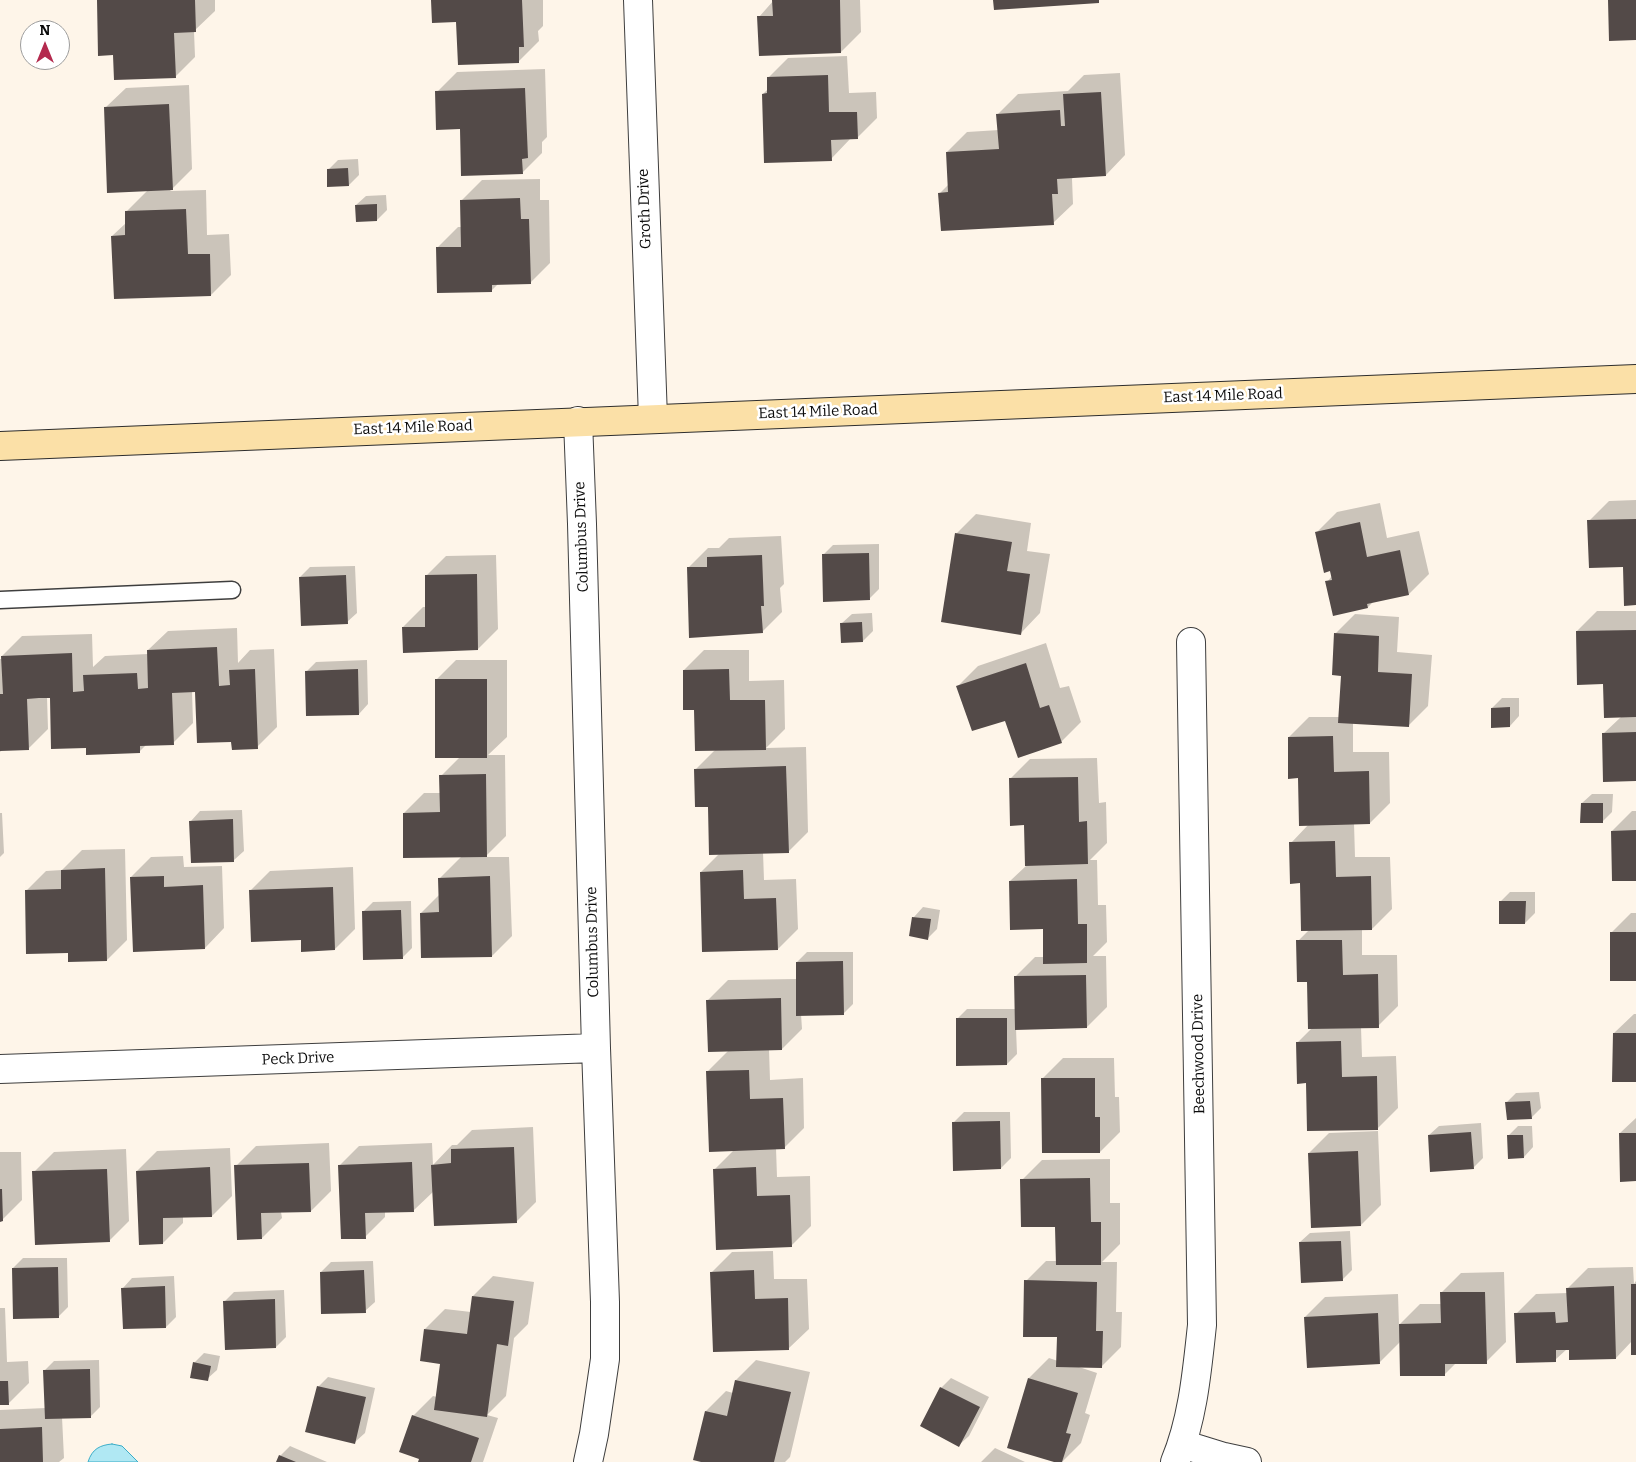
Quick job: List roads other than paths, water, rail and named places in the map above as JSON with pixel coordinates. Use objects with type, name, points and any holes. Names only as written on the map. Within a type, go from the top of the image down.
[{"type":"main road","name":"East 14 Mile Road","points":[[0,446],[1636,379]]},
{"type":"street","name":"Groth Drive","points":[[638,0],[653,418]]},
{"type":"street","name":"Columbus Drive","points":[[578,421],[605,1292],[605,1359],[588,1462]]},
{"type":"street","points":[[0,431],[0,446]]},
{"type":"street","name":"Beechwood Drive","points":[[1179,1453],[1195,1387],[1202,1325],[1191,642]]},
{"type":"street","name":"Peck Drive","points":[[0,1069],[596,1048]]},
{"type":"street","points":[[1179,1453],[1224,1457],[1247,1462]]},
{"type":"lane","points":[[0,600],[232,590]]},
{"type":"water","points":[[104,1445],[122,1446],[138,1462],[88,1462],[97,1449]]}]
